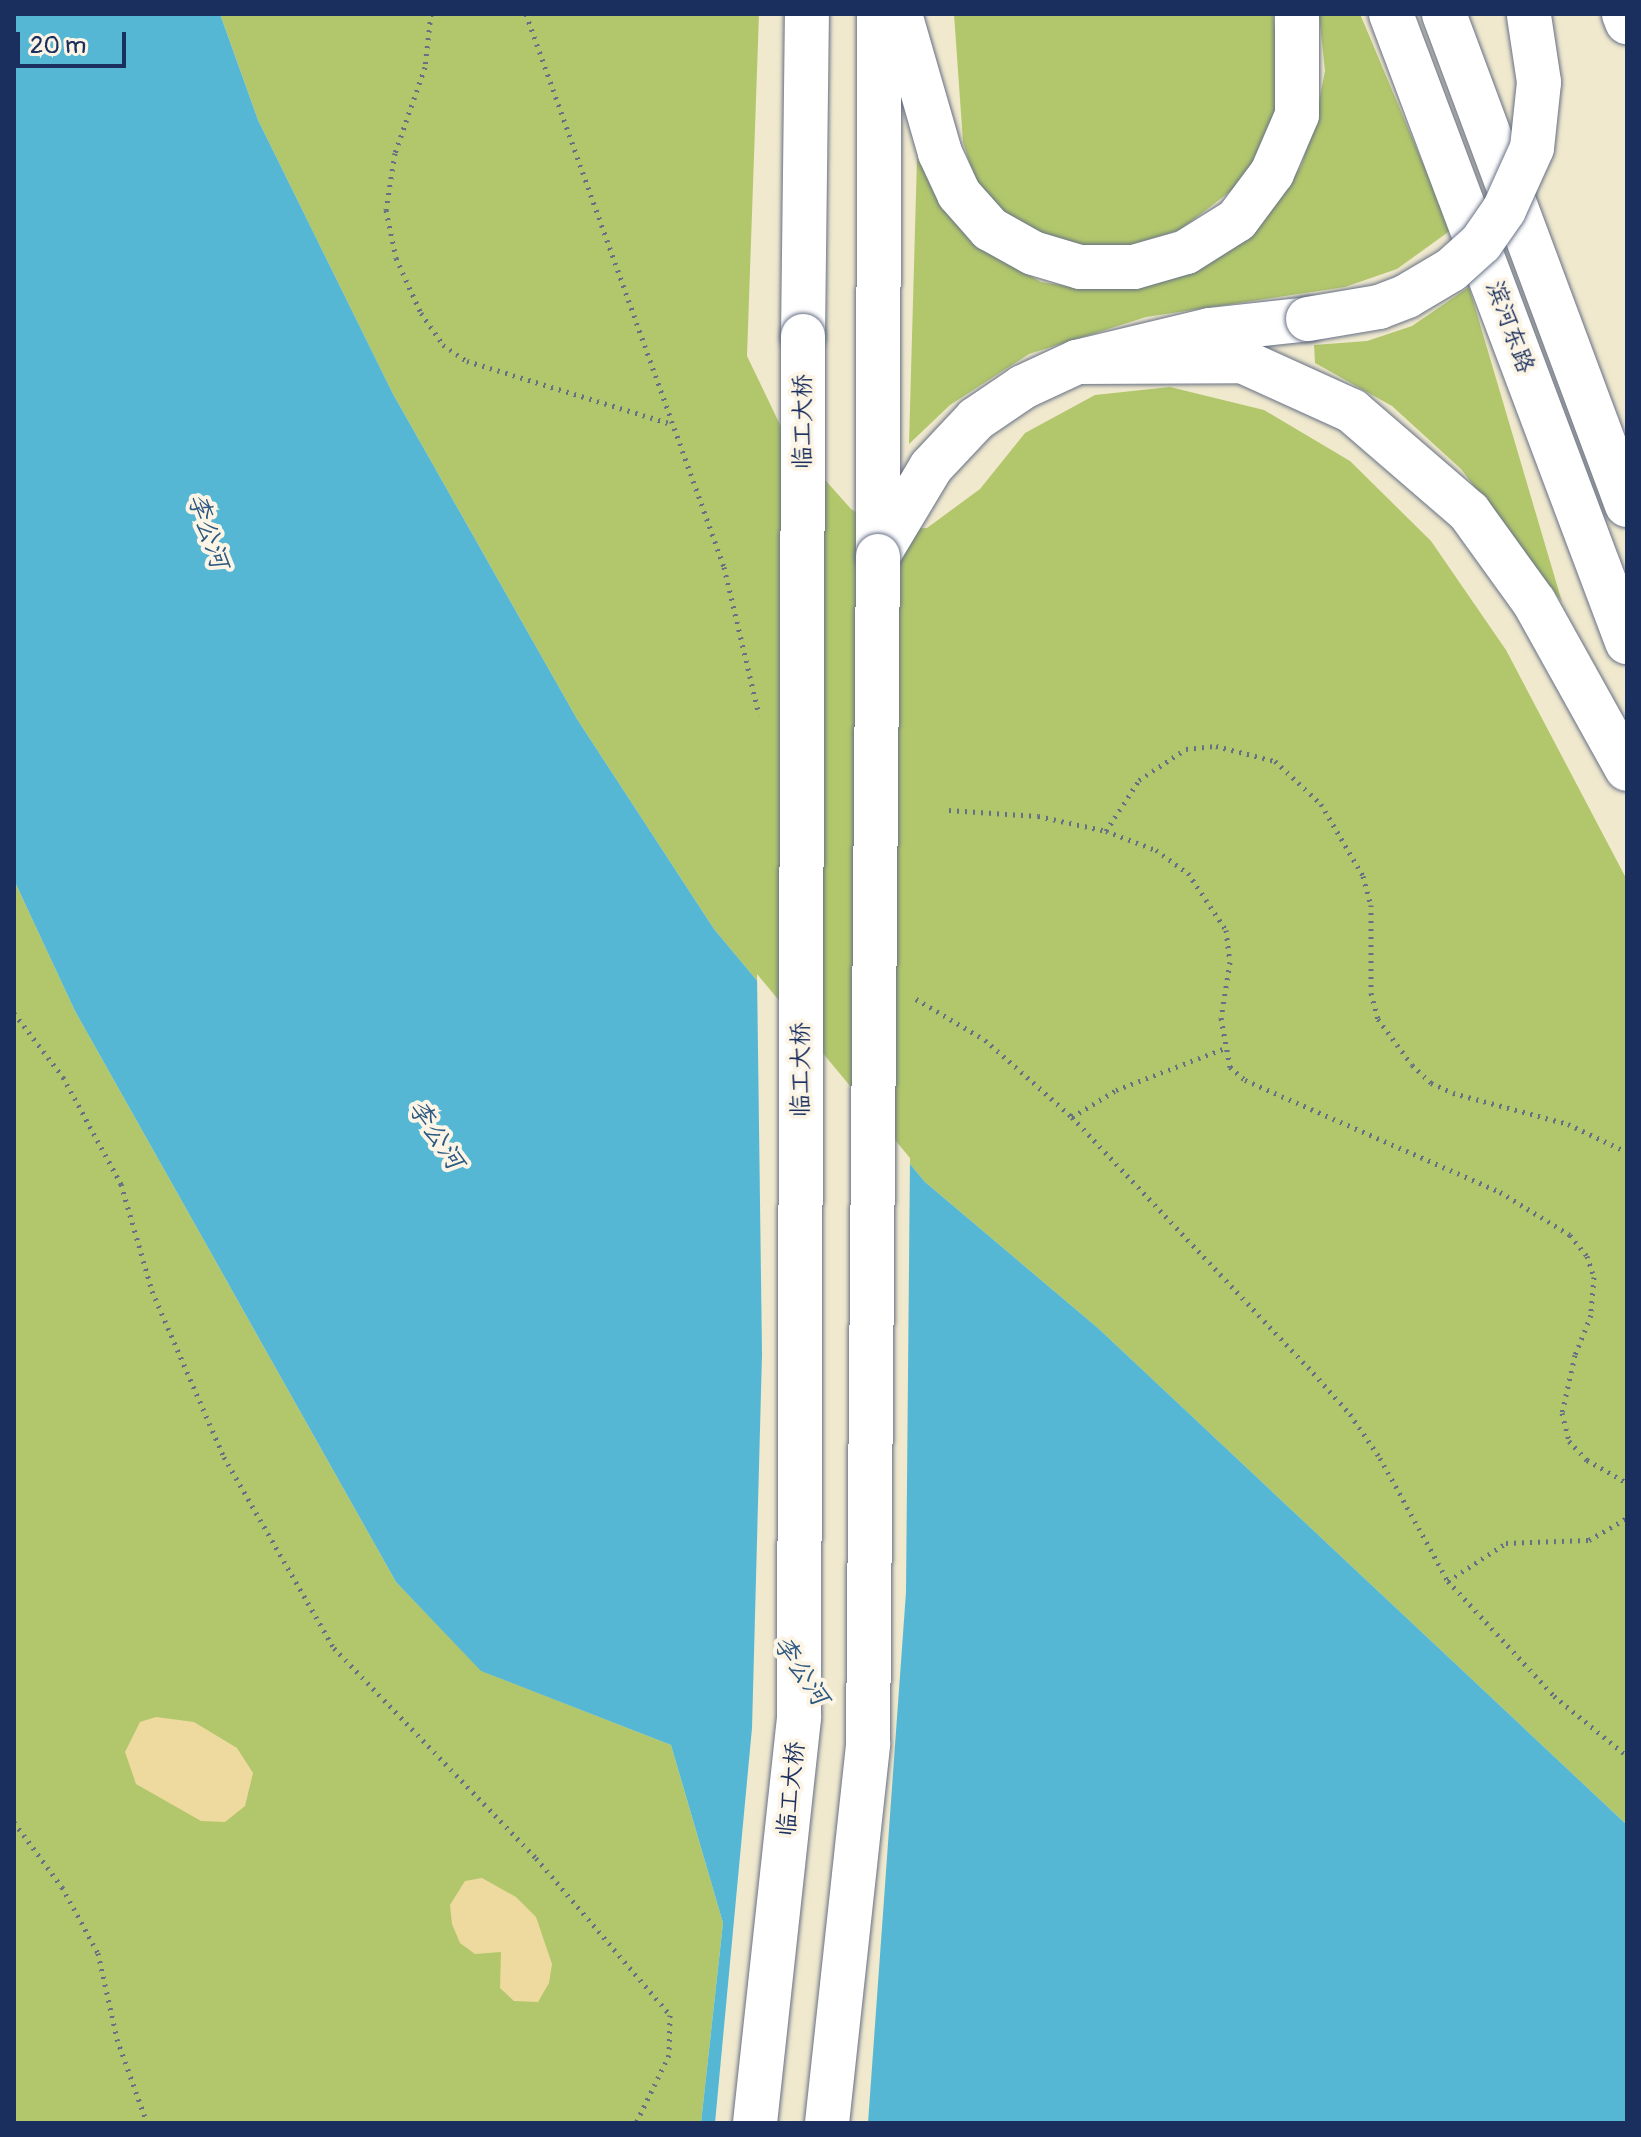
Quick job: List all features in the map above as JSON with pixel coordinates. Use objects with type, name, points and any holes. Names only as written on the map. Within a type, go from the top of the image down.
[{"type":"main road","name":"临工大桥","points":[[755,2123],[799,1718],[803,336],[807,14]]},
{"type":"main road","points":[[827,2123],[868,1744],[878,556],[879,14]]},
{"type":"main road","points":[[900,14],[940,153],[959,194],[990,229],[1033,253],[1080,267],[1134,267],[1186,252],[1237,220],[1272,173],[1297,115],[1297,14]]},
{"type":"main road","name":"滨河东路","points":[[1391,14],[1627,642]]},
{"type":"main road","name":"滨河东路","points":[[1444,14],[1627,505]]},
{"type":"main road","points":[[1624,14],[1627,22]]},
{"type":"main road","points":[[878,556],[931,467],[976,419],[1023,387],[1077,362],[1209,330],[1379,307],[1407,296],[1451,270],[1481,243],[1504,210],[1532,148],[1539,82],[1528,15]]},
{"type":"main road","points":[[1077,362],[1242,361],[1352,411],[1469,512],[1534,602],[1627,769]]},
{"type":"path","points":[[431,14],[425,67],[395,153],[386,210],[396,258],[421,313],[443,345],[467,361],[668,423]]},
{"type":"path","points":[[526,14],[668,423],[724,567],[761,722]]},
{"type":"path","points":[[1106,831],[1139,780],[1186,749],[1216,746],[1275,761],[1321,804],[1363,876],[1371,905],[1371,993],[1378,1019],[1412,1065],[1431,1083],[1453,1093],[1568,1124],[1627,1152]]},
{"type":"path","points":[[949,810],[1038,816],[1106,831],[1156,850],[1188,873],[1212,902],[1226,930],[1230,962],[1221,1018],[1223,1049],[1230,1067],[1245,1080],[1500,1192],[1570,1235],[1587,1256],[1594,1277],[1591,1315],[1570,1370],[1562,1413],[1569,1441],[1587,1460],[1627,1483]]},
{"type":"path","points":[[910,995],[985,1040],[1072,1117],[1350,1414],[1448,1581],[1554,1696],[1627,1756]]},
{"type":"path","points":[[14,1013],[63,1077],[121,1184],[152,1291],[224,1457],[334,1648],[536,1858],[670,2015],[669,2055],[636,2123]]},
{"type":"path","points":[[1072,1117],[1116,1090],[1223,1049]]},
{"type":"path","points":[[1448,1581],[1506,1543],[1589,1540],[1627,1518]]},
{"type":"path","points":[[14,1822],[62,1887],[98,1953],[117,2039],[147,2123]]},
{"type":"green space","points":[[220,14],[759,14],[747,356],[785,435],[851,509],[885,530],[927,528],[980,489],[1025,433],[1095,395],[1170,387],[1264,410],[1350,461],[1431,541],[1506,650],[1627,880],[1627,1825],[1099,1329],[925,1182],[714,929],[577,719],[393,394],[258,120]]},
{"type":"green space","points":[[954,14],[1273,14],[1280,71],[1274,122],[1241,183],[1180,230],[1113,250],[1077,247],[1038,235],[1006,216],[975,180],[963,142]]},
{"type":"green space","points":[[1319,14],[1360,14],[1451,230],[1397,269],[1345,287],[1146,317],[1029,354],[950,405],[909,444],[917,158],[946,211],[972,243],[1041,282],[1086,289],[1276,203],[1301,166],[1315,122],[1325,71]]},
{"type":"green space","points":[[1469,287],[1562,602],[1461,469],[1392,406],[1315,363],[1314,345],[1367,341],[1412,326]]},
{"type":"green space","points":[[14,880],[75,1011],[396,1582],[482,1671],[671,1745],[723,1923],[701,2123],[14,2123]]},
{"type":"sand","points":[[156,1717],[194,1722],[237,1748],[253,1773],[245,1806],[225,1822],[201,1821],[136,1784],[125,1752],[140,1722]]},
{"type":"sand","points":[[482,1878],[516,1897],[536,1917],[552,1964],[549,1983],[538,2002],[514,2001],[500,1988],[501,1952],[475,1954],[460,1943],[452,1924],[450,1905],[465,1881]]},
{"type":"water","name":"李公河","points":[[14,14],[220,14],[258,120],[393,394],[577,719],[714,929],[925,1182],[1099,1329],[1627,1825],[1627,2123],[701,2123],[723,1923],[671,1745],[481,1671],[396,1582],[75,1011],[14,880]]},
{"type":"pier","points":[[757,974],[910,1158],[906,1592],[868,2123],[715,2123],[752,1728],[762,1354]]}]
